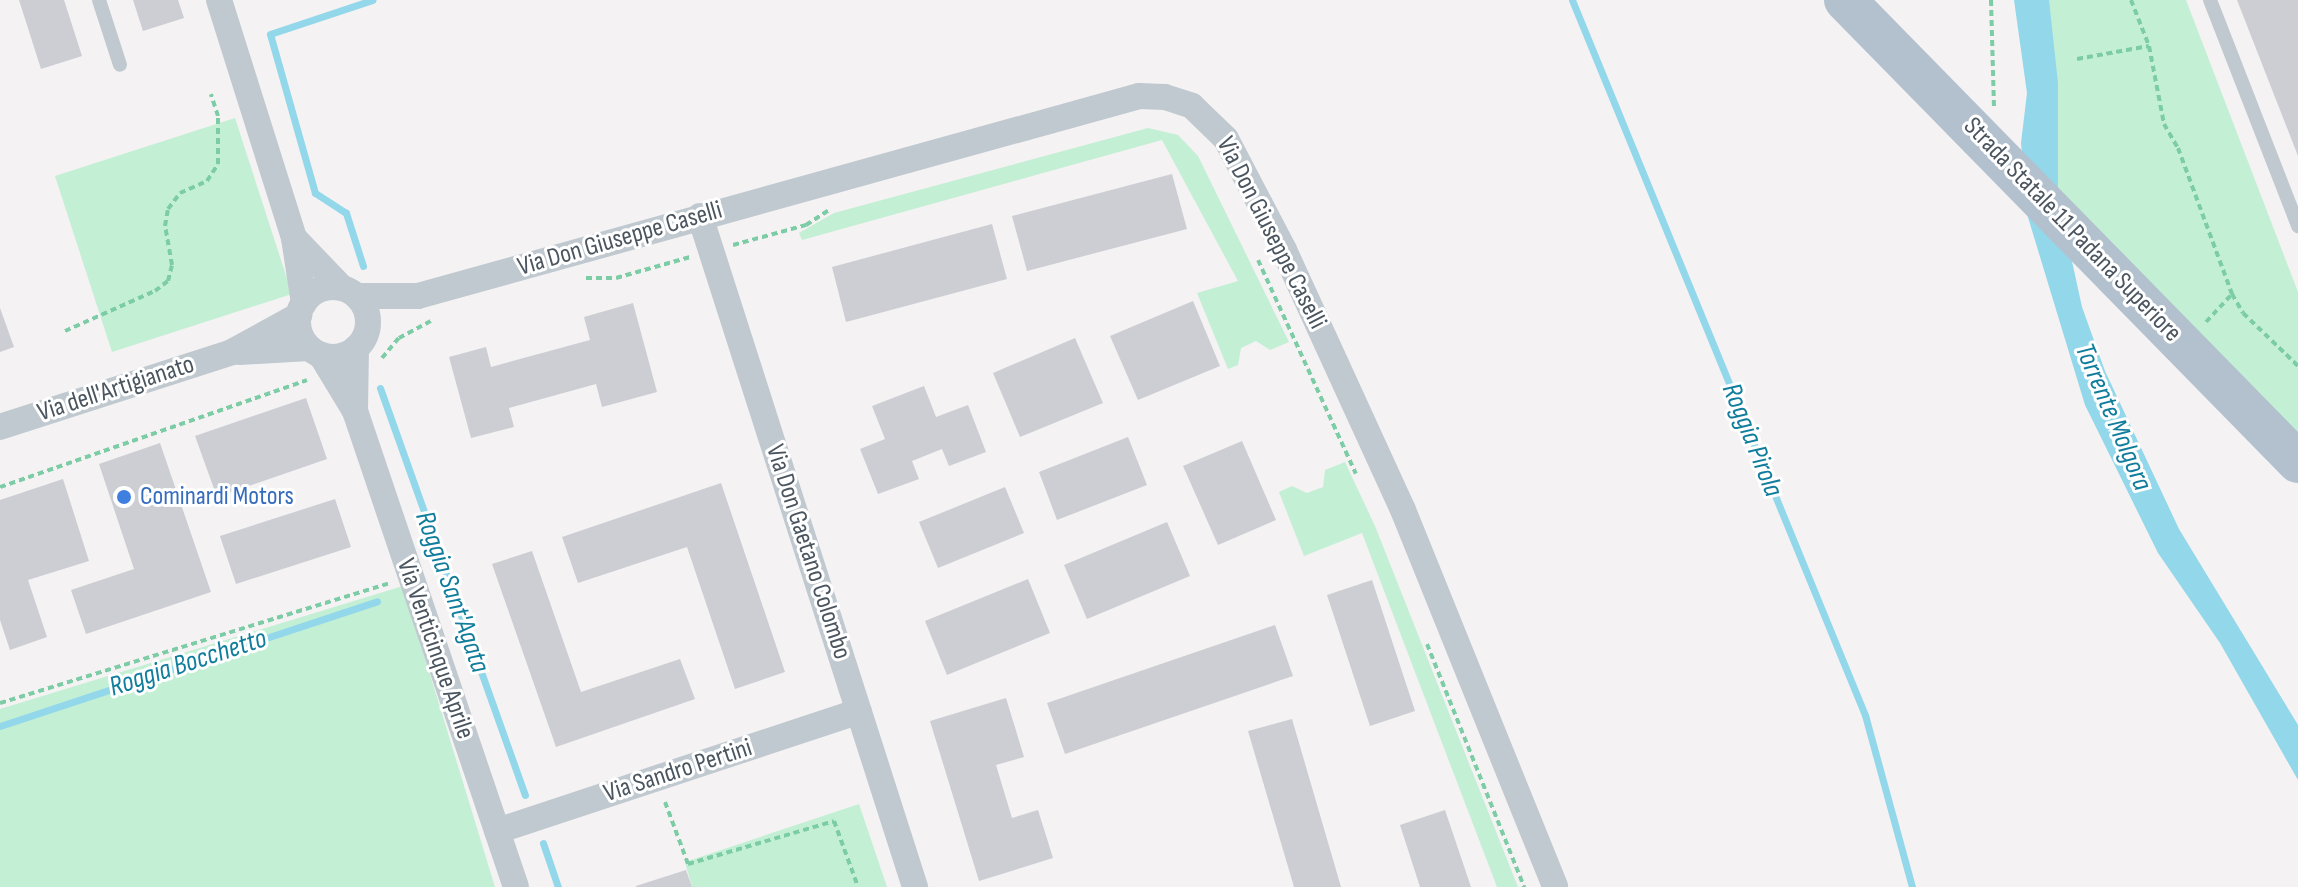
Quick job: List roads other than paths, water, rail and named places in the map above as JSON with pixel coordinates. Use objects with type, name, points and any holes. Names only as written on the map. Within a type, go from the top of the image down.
[{"type":"main road","name":"Strada Statale 11 Padana Superiore","points":[[1845,0],[2298,462]]},
{"type":"street","points":[[219,0],[294,238],[302,309],[298,327],[315,351],[339,356],[361,341],[367,314],[350,292],[294,238]]},
{"type":"street","name":"Via Don Giuseppe Caselli","points":[[361,341],[379,320],[418,296],[1139,96],[1179,101],[1205,114],[1228,143],[1284,250],[1403,510],[1555,887]]},
{"type":"street","name":"Via Don Gaetano Colombo","points":[[700,216],[915,887]]},
{"type":"street","points":[[302,309],[321,290],[350,292]]},
{"type":"street","name":"Via Don Giuseppe Caselli","points":[[350,292],[418,296]]},
{"type":"street","name":"Via dell'Artigianato","points":[[0,427],[232,352],[302,309]]},
{"type":"street","name":"Via Venticinque Aprile","points":[[350,396],[361,341]]},
{"type":"street","name":"Via dell'Artigianato","points":[[232,352],[315,351]]},
{"type":"street","name":"Via Venticinque Aprile","points":[[315,351],[350,396],[516,887]]},
{"type":"street","name":"Via Sandro Pertini","points":[[497,831],[859,711]]},
{"type":"lane","points":[[99,0],[120,65]]},
{"type":"lane","points":[[2210,0],[2298,226]]},
{"type":"water","name":"Torrente Molgora","points":[[2014,0],[2049,0],[2058,83],[2058,197],[2082,307],[2105,371],[2179,529],[2298,725],[2298,780],[2220,643],[2158,553],[2085,405],[2027,214],[2021,143],[2027,93]]},
{"type":"waterway","name":"Roggia Sant'Agata","points":[[363,266],[346,213],[315,193],[270,34],[372,0]]},
{"type":"waterway","name":"Roggia Pirola","points":[[1572,0],[1865,715],[1912,887]]},
{"type":"waterway","name":"Roggia Sant'Agata","points":[[380,388],[525,795]]},
{"type":"waterway","name":"Roggia Bocchetto","points":[[0,726],[377,601]]},
{"type":"waterway","name":"Roggia Sant'Agata","points":[[543,843],[558,887]]},
{"type":"place","name":"Cominardi Motors","points":[[124,497]]}]
